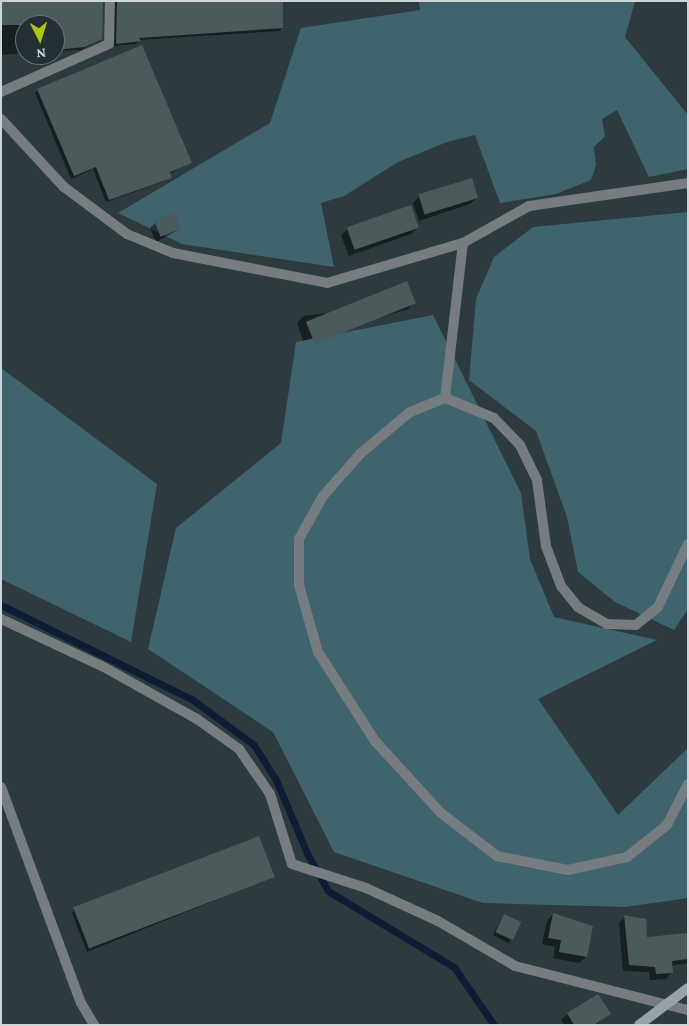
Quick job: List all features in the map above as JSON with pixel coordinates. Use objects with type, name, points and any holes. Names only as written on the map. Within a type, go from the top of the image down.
[{"type":"main road","points":[[639,1025],[688,988]]},
{"type":"street","points":[[1,92],[109,44],[110,1]]},
{"type":"street","points":[[1,119],[64,187],[127,234],[173,253],[327,283],[463,243],[529,206],[688,183]]},
{"type":"street","points":[[445,398],[463,243]]},
{"type":"street","points":[[688,544],[658,607],[636,625],[607,624],[578,607],[561,586],[549,554],[537,480],[520,445],[494,418],[445,398],[410,412],[361,453],[323,496],[299,539],[299,585],[318,652],[375,741],[441,813],[497,856],[568,870],[627,857],[667,825],[688,784]]},
{"type":"street","points":[[1,619],[102,666],[197,719],[239,749],[270,794],[292,864],[366,888],[438,921],[515,966],[666,1006],[688,1010]]},
{"type":"street","points":[[1,787],[81,1003],[94,1025]]},
{"type":"shaded area","points":[[419,1],[635,1],[625,37],[688,115],[688,169],[649,177],[617,110],[602,119],[605,136],[594,147],[596,165],[591,180],[556,194],[500,203],[475,135],[447,142],[398,162],[344,196],[321,203],[334,267],[182,244],[118,213],[270,123],[301,28],[420,10]]},
{"type":"shaded area","points":[[688,212],[688,609],[674,630],[615,602],[578,572],[567,517],[536,431],[469,380],[476,299],[494,257],[533,227]]},
{"type":"shaded area","points":[[433,315],[521,493],[530,559],[554,617],[657,640],[538,699],[618,815],[688,748],[688,898],[625,907],[483,903],[334,852],[273,732],[148,649],[176,528],[281,443],[296,342]]},
{"type":"shaded area","points":[[1,368],[157,484],[131,642],[1,579]]},
{"type":"building","points":[[1,1],[103,1],[102,39],[85,47],[65,49],[65,15],[15,15],[15,25],[1,25]]},
{"type":"building","points":[[117,1],[283,1],[283,28],[139,38],[141,41],[116,44]]},
{"type":"building","points":[[142,45],[192,163],[170,172],[172,178],[109,200],[96,167],[74,176],[37,89]]},
{"type":"building","points":[[472,178],[478,198],[425,214],[418,194]]},
{"type":"building","points":[[411,205],[419,228],[355,250],[347,227]]},
{"type":"building","points":[[175,213],[181,229],[161,237],[154,221]]},
{"type":"building","points":[[407,281],[416,303],[315,344],[306,322]]},
{"type":"building","points":[[259,836],[275,877],[89,948],[73,907]]},
{"type":"building","points":[[553,913],[593,926],[587,957],[559,952],[561,940],[548,938]]},
{"type":"building","points":[[504,914],[521,922],[513,940],[496,932]]},
{"type":"building","points":[[624,915],[646,919],[647,937],[688,933],[688,959],[672,961],[673,973],[656,974],[655,967],[629,965]]},
{"type":"building","points":[[598,994],[611,1014],[594,1025],[574,1025],[567,1013]]},
{"type":"waterway","points":[[1,605],[193,700],[254,745],[276,780],[307,853],[328,891],[454,967],[494,1025]]}]
